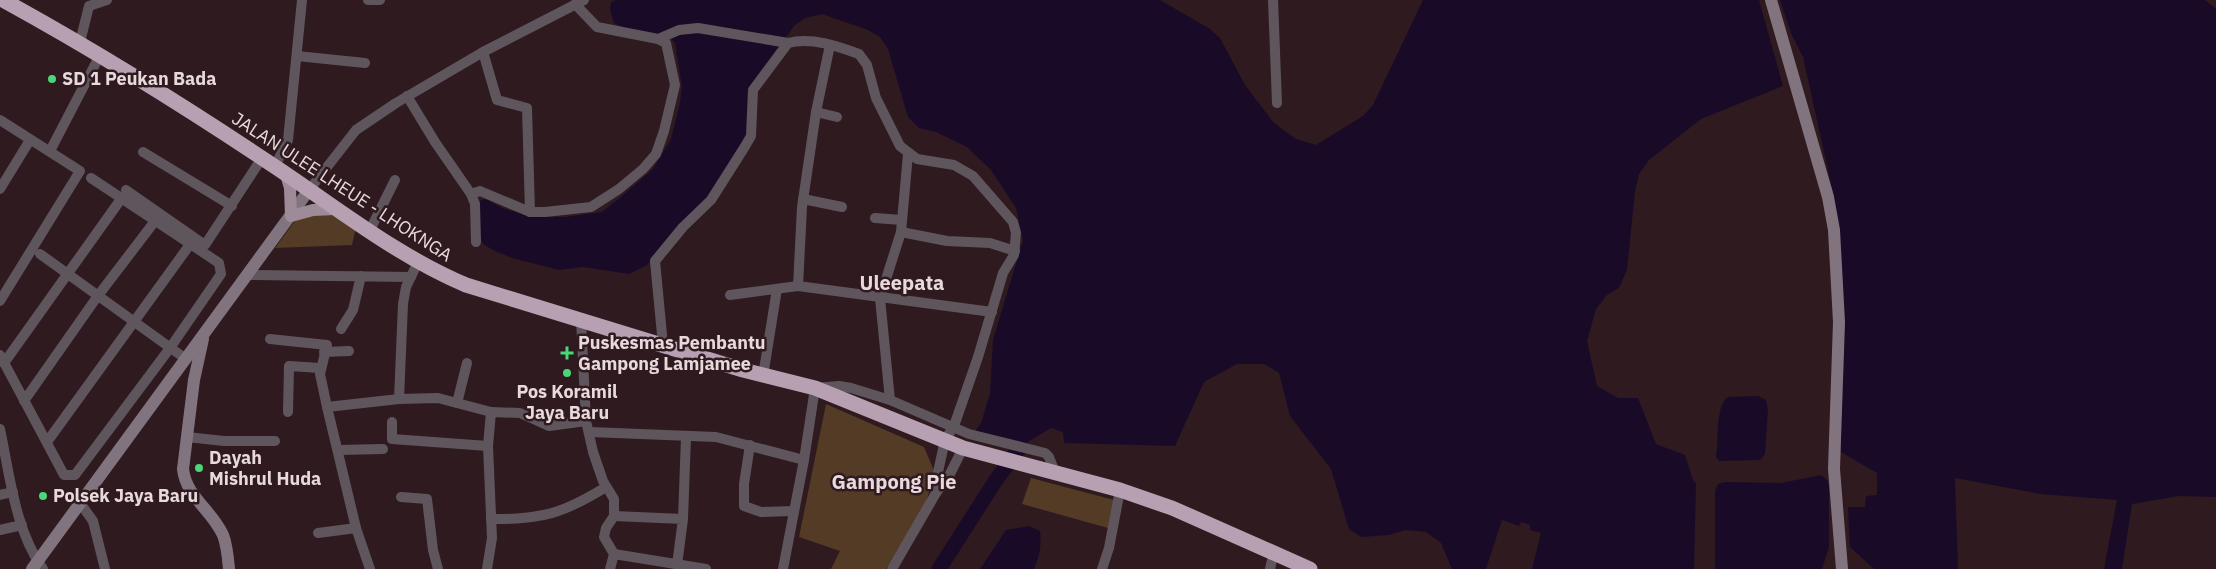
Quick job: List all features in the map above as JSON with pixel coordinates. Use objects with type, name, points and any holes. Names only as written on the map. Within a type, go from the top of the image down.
[{"type":"highway","name":"JALAN ULEE LHEUE - LHOKNGA","points":[[3,0],[80,42],[262,158],[335,209],[418,262],[466,285],[763,376],[815,388],[965,449],[1033,458],[1055,472],[1120,490],[1172,508],[1310,569]]},
{"type":"main road","points":[[280,170],[290,188],[291,216],[313,210],[335,209]]},
{"type":"street","points":[[80,42],[89,6],[107,0]]},
{"type":"street","points":[[280,170],[288,140],[302,0]]},
{"type":"street","points":[[368,0],[380,0]]},
{"type":"street","points":[[1273,0],[1277,103]]},
{"type":"street","points":[[1771,0],[1828,197],[1834,230],[1840,322],[1834,469],[1842,569]]},
{"type":"street","points":[[0,430],[22,525],[29,549],[38,566],[80,503],[309,190],[356,130],[407,96],[483,52],[580,2],[597,27],[660,39],[665,42],[675,85],[664,131],[656,154],[643,169],[619,189],[591,207],[530,212],[480,191],[471,194]]},
{"type":"street","points":[[660,39],[679,30],[698,28],[787,42],[802,40],[830,45],[860,54],[867,65],[876,98],[900,146],[917,159],[954,165],[973,176],[1013,222],[1016,233],[1015,251],[1003,273],[954,426],[945,440],[936,492]]},
{"type":"street","points":[[663,345],[655,261],[683,227],[711,200],[744,148],[751,136],[753,90],[787,42]]},
{"type":"street","points":[[798,286],[803,199],[816,112],[830,45]]},
{"type":"street","points":[[483,52],[497,100],[527,108],[530,212]]},
{"type":"street","points":[[50,151],[100,55]]},
{"type":"street","points":[[296,56],[365,63]]},
{"type":"street","points":[[407,96],[435,142],[471,194],[475,204],[476,242]]},
{"type":"street","points":[[816,112],[837,117]]},
{"type":"street","points":[[0,120],[80,171],[0,301]]},
{"type":"street","points":[[0,189],[30,140]]},
{"type":"street","points":[[144,152],[232,206]]},
{"type":"street","points":[[890,400],[880,298],[902,232],[908,154]]},
{"type":"street","points":[[91,178],[124,195],[205,245],[262,158]]},
{"type":"street","points":[[370,230],[395,180]]},
{"type":"street","points":[[124,195],[155,221],[220,263],[221,274],[170,348],[75,475],[64,475],[2,359],[69,274],[124,195]]},
{"type":"street","points":[[803,199],[842,207]]},
{"type":"street","points":[[874,218],[902,220]]},
{"type":"street","points":[[24,401],[97,297],[155,221]]},
{"type":"street","points":[[902,232],[947,241],[990,243],[1015,251]]},
{"type":"street","points":[[47,442],[191,243]]},
{"type":"street","points":[[40,254],[186,360]]},
{"type":"street","points":[[399,399],[406,287],[418,262]]},
{"type":"street","points":[[248,275],[411,277]]},
{"type":"street","points":[[341,329],[353,310],[361,276]]},
{"type":"street","points":[[730,295],[798,286],[992,312]]},
{"type":"street","points":[[763,376],[777,289]]},
{"type":"street","points":[[581,319],[586,421],[593,452],[606,487],[614,500],[614,516],[606,528],[604,537],[614,554],[610,569]]},
{"type":"street","points":[[204,334],[186,437],[183,469],[184,481],[223,535],[229,569]]},
{"type":"street","points":[[270,339],[327,345],[320,368],[327,407],[356,528],[370,569]]},
{"type":"street","points":[[324,352],[349,351]]},
{"type":"street","points":[[457,403],[467,363]]},
{"type":"street","points":[[288,412],[289,366],[320,368]]},
{"type":"street","points":[[783,569],[804,460],[815,388],[839,386],[890,400],[969,434],[1033,458]]},
{"type":"street","points":[[327,407],[399,399],[438,398],[491,412],[520,413],[549,426],[586,421]]},
{"type":"street","points":[[487,569],[492,538],[488,446],[491,412]]},
{"type":"street","points":[[392,422],[392,439],[488,446]]},
{"type":"street","points":[[590,432],[716,437],[804,460]]},
{"type":"street","points":[[186,437],[224,442],[275,441]]},
{"type":"street","points":[[677,565],[683,519],[686,437]]},
{"type":"street","points":[[750,445],[744,484],[744,506],[761,512],[794,512]]},
{"type":"street","points":[[338,450],[382,449]]},
{"type":"street","points":[[892,569],[923,519],[936,492],[950,474],[965,449]]},
{"type":"street","points":[[491,519],[530,519],[547,516],[579,504],[606,487]]},
{"type":"street","points":[[1102,569],[1109,548],[1120,490]]},
{"type":"street","points":[[0,495],[13,492]]},
{"type":"street","points":[[401,497],[426,500],[432,550],[438,569]]},
{"type":"street","points":[[80,503],[93,522],[105,569]]},
{"type":"street","points":[[614,516],[683,519]]},
{"type":"street","points":[[0,530],[22,525]]},
{"type":"street","points":[[318,533],[356,528]]},
{"type":"street","points":[[1270,569],[1274,552]]},
{"type":"street","points":[[614,554],[706,569]]},
{"type":"shaded area","points":[[616,0],[1160,0],[1210,29],[1220,38],[1245,85],[1274,123],[1296,139],[1316,145],[1363,116],[1373,105],[1423,0],[1759,0],[1783,86],[1701,119],[1649,160],[1639,174],[1635,191],[1627,270],[1619,288],[1607,295],[1596,309],[1587,341],[1597,386],[1618,398],[1638,398],[1656,444],[1685,455],[1693,480],[1696,483],[1694,569],[1532,569],[1541,533],[1530,530],[1530,525],[1521,522],[1519,526],[1502,520],[1486,569],[1452,569],[1441,543],[1426,532],[1405,530],[1389,535],[1361,537],[1349,529],[1331,469],[1290,416],[1279,373],[1264,364],[1237,364],[1204,382],[1175,446],[1064,443],[1063,432],[1051,428],[1021,446],[974,433],[981,423],[990,394],[993,340],[1023,240],[1016,208],[991,170],[967,147],[936,132],[919,128],[908,117],[888,49],[880,37],[868,30],[822,14],[805,18],[794,26],[757,79],[748,130],[743,143],[704,204],[662,245],[647,265],[629,274],[583,267],[559,270],[512,258],[495,251],[483,244],[479,236],[477,205],[481,200],[486,199],[504,209],[539,217],[565,217],[602,212],[653,169],[671,139],[682,87],[675,43],[670,37],[630,31],[614,23],[610,10],[611,2]]},
{"type":"shaded area","points":[[1780,0],[2205,0],[2216,9],[2216,497],[2179,496],[2132,504],[2122,569],[2104,569],[2117,500],[2040,494],[1955,478],[1958,569],[1874,569],[1850,547],[1848,507],[1865,507],[1866,496],[1877,495],[1877,473],[1841,452],[1833,193],[1803,57],[1791,33]]},
{"type":"shaded area","points":[[323,212],[352,223],[356,227],[352,245],[275,248],[297,218]]},
{"type":"shaded area","points":[[1758,396],[1766,400],[1768,409],[1765,454],[1760,460],[1719,461],[1716,457],[1719,416],[1724,401],[1728,397]]},
{"type":"shaded area","points":[[826,404],[924,447],[935,473],[925,505],[886,569],[831,569],[840,551],[799,537]]},
{"type":"shaded area","points":[[1821,475],[1828,481],[1829,487],[1829,547],[1822,569],[1715,569],[1715,491],[1718,484],[1725,482],[1781,483]]},
{"type":"shaded area","points":[[1031,478],[1114,500],[1108,528],[1022,504]]},
{"type":"shaded area","points":[[1029,526],[1040,531],[1040,551],[1034,569],[980,569],[1006,530]]},
{"type":"waterway","points":[[939,569],[996,480],[1021,446]]},
{"type":"place","name":"SD 1 Peukan Bada","points":[[52,79]]},
{"type":"place","name":"Puskesmas Pembantu Gampong Lamjamee","points":[[567,353]]},
{"type":"place","name":"Pos Koramil Jaya Baru","points":[[567,373]]},
{"type":"place","name":"Dayah Mishrul Huda","points":[[199,468]]},
{"type":"place","name":"Polsek Jaya Baru","points":[[43,496]]},
{"type":"district","name":"Uleepata","points":[[902,283]]},
{"type":"district","name":"Gampong Pie","points":[[894,482]]}]
